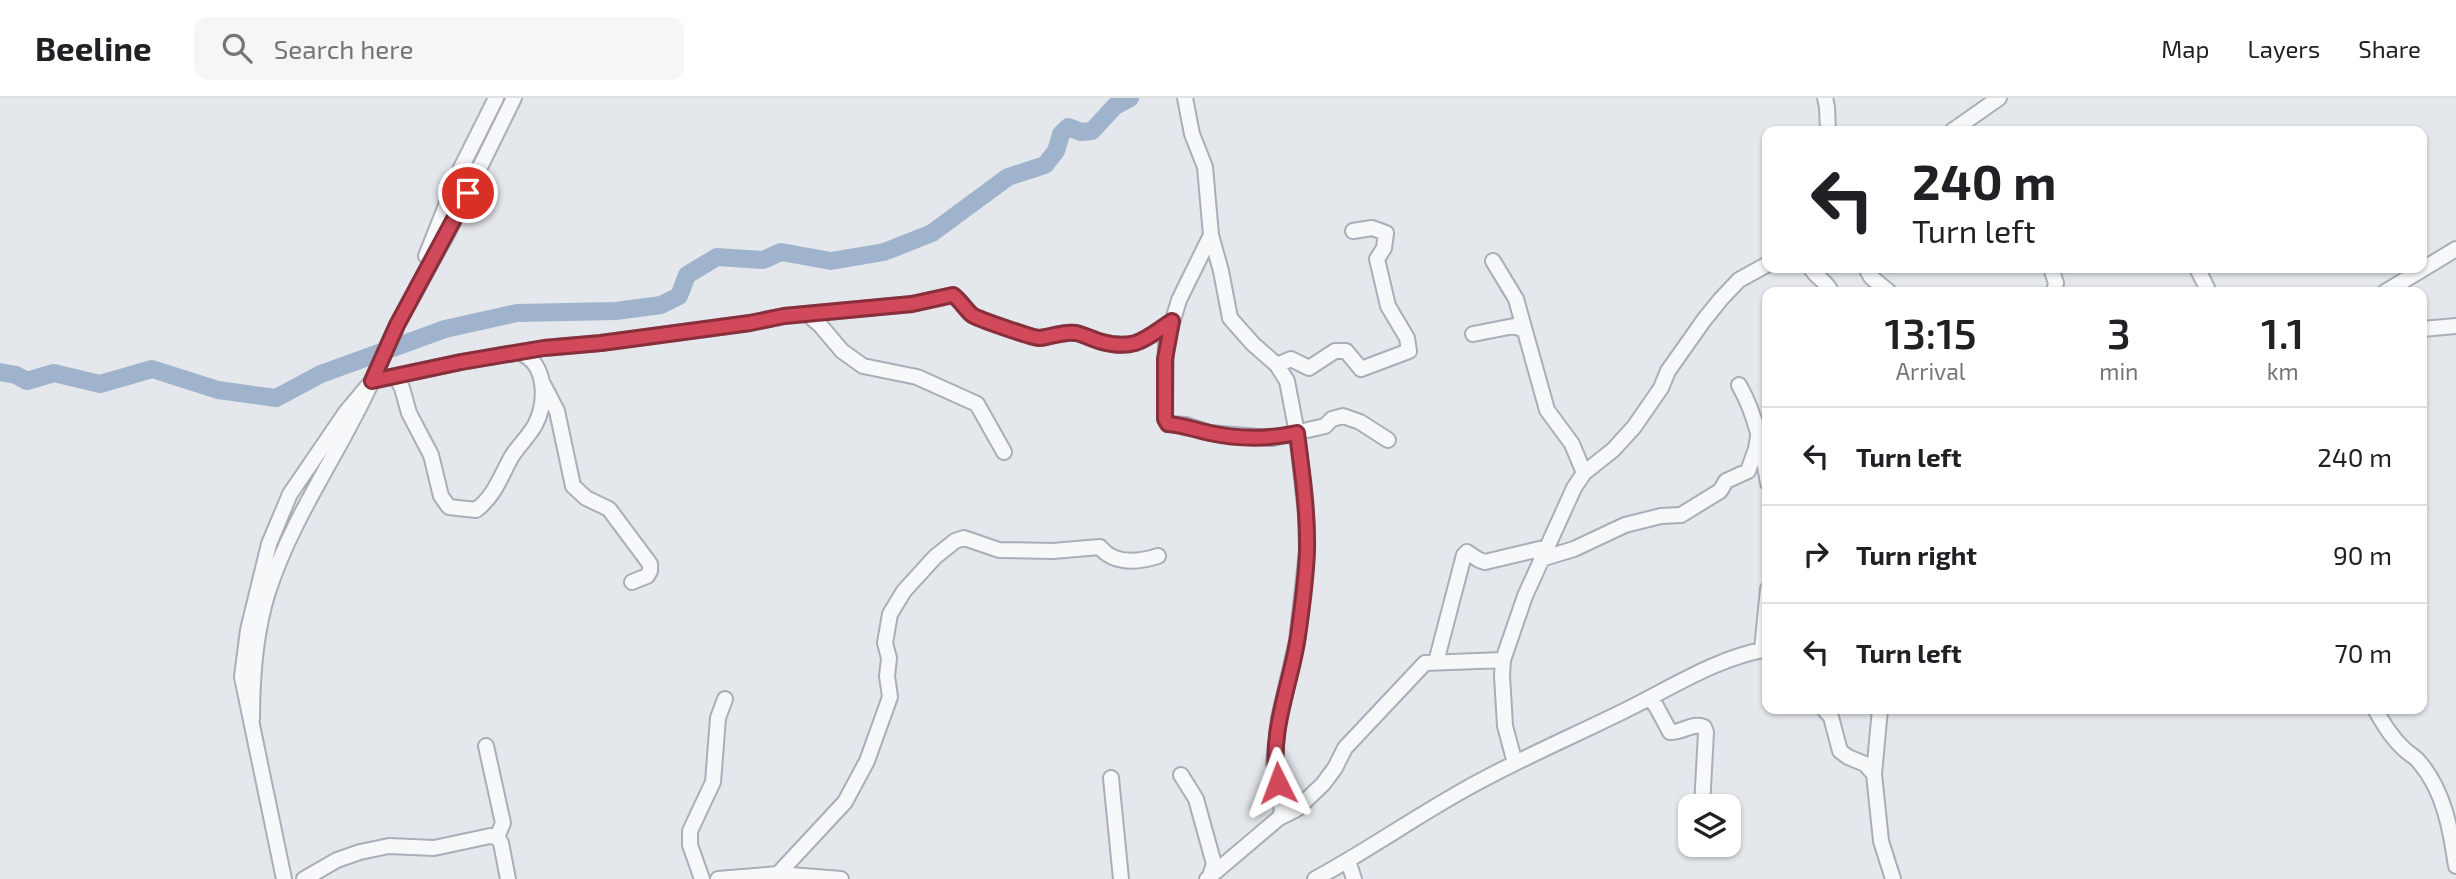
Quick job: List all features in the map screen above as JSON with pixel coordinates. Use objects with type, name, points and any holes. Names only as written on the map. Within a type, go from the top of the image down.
[{"type":"street","points":[[284,879],[252,719],[252,679],[268,593],[292,533],[356,417],[460,170],[496,98]]},
{"type":"street","points":[[397,325],[448,232],[514,98]]},
{"type":"street","points":[[1185,98],[1192,134],[1205,167],[1211,235],[1230,318],[1253,344],[1277,365],[1287,381],[1297,433],[1306,514],[1307,551],[1297,640],[1279,718],[1274,763],[1282,803],[1279,818]]},
{"type":"street","points":[[1825,98],[1828,126]]},
{"type":"street","points":[[1959,126],[1999,98]]},
{"type":"street","points":[[1277,365],[1291,359],[1309,368],[1335,351],[1346,351],[1361,369],[1409,351],[1407,338],[1388,306],[1377,259],[1384,248],[1386,233],[1372,228],[1353,231]]},
{"type":"street","points":[[1211,235],[1179,300],[1172,321],[1165,359],[1165,419],[1168,424],[1186,425],[1210,433],[1273,438],[1325,426],[1332,419],[1343,416],[1360,422],[1388,440]]},
{"type":"street","points":[[2427,267],[2456,249]]},
{"type":"street","points":[[1493,261],[1516,299],[1522,329],[1547,410],[1572,444],[1584,473]]},
{"type":"street","points":[[1515,763],[1505,726],[1503,660],[1525,596],[1574,488],[1584,473],[1613,450],[1634,426],[1661,388],[1668,372],[1721,299],[1739,280],[1762,267]]},
{"type":"street","points":[[1814,273],[1829,287]]},
{"type":"street","points":[[1869,273],[1883,287]]},
{"type":"street","points":[[2393,287],[2416,273]]},
{"type":"street","points":[[372,381],[544,348],[601,343],[807,314],[912,304],[953,295],[972,315],[1013,328],[1023,336],[1038,338],[1077,333],[1104,342],[1127,345],[1142,343],[1172,321]]},
{"type":"street","points":[[807,314],[842,351],[863,366],[917,377],[977,404],[1004,452]]},
{"type":"street","points":[[1473,334],[1514,326],[1522,329]]},
{"type":"street","points":[[2427,329],[2456,326]]},
{"type":"street","points":[[520,354],[529,357],[536,364],[557,411],[573,485],[586,498],[609,509],[650,564],[647,576],[632,582]]},
{"type":"street","points":[[396,377],[409,413],[431,455],[441,496],[449,507],[476,510],[488,502],[513,454],[535,425],[542,401],[541,380]]},
{"type":"street","points":[[1739,384],[1752,407],[1762,448]]},
{"type":"street","points":[[1436,662],[1467,552],[1485,562],[1574,549],[1625,525],[1661,516],[1681,515],[1720,491],[1726,481],[1748,471],[1759,430]]},
{"type":"street","points":[[778,877],[845,802],[866,761],[890,697],[886,643],[890,614],[904,591],[935,557],[955,541],[964,538],[999,550],[1053,551],[1100,547],[1107,555],[1118,559],[1143,561],[1158,555]]},
{"type":"street","points":[[1315,879],[1414,819],[1515,763],[1705,670],[1762,650]]},
{"type":"street","points":[[1209,876],[1279,818],[1297,809],[1323,785],[1345,748],[1425,663],[1503,660]]},
{"type":"street","points":[[1648,698],[1656,706],[1670,732],[1677,733],[1695,726],[1704,727],[1703,794]]},
{"type":"street","points":[[702,879],[690,845],[690,831],[713,782],[716,735],[724,699]]},
{"type":"street","points":[[1828,714],[1840,751],[1865,764],[1874,774]]},
{"type":"street","points":[[1880,714],[1874,774],[1881,841],[1893,879]]},
{"type":"street","points":[[2378,714],[2402,748],[2420,762],[2432,782],[2445,811],[2456,866]]},
{"type":"street","points":[[486,746],[503,823],[497,837]]},
{"type":"street","points":[[1181,775],[1196,799],[1214,864],[1209,876]]},
{"type":"street","points":[[1111,778],[1121,879]]},
{"type":"street","points":[[304,879],[337,860],[360,852],[389,846],[434,848],[490,836],[497,837],[501,843],[508,879]]},
{"type":"street","points":[[1348,861],[1354,879]]},
{"type":"street","points":[[718,879],[841,879]]},
{"type":"waterway","points":[[0,372],[16,375],[27,381],[54,373],[100,384],[152,369],[218,390],[276,398],[321,374],[445,329],[517,313],[616,311],[661,305],[679,296],[687,275],[717,257],[763,260],[781,252],[831,261],[884,252],[932,233],[1008,177],[1045,165],[1056,151],[1061,134],[1068,127],[1081,132],[1092,131],[1115,106],[1130,98]]},
{"type":"route","points":[[468,193],[384,349],[372,381],[544,348],[601,343],[784,316],[912,304],[953,295],[972,315],[1013,328],[1023,336],[1038,338],[1077,333],[1104,342],[1127,345],[1142,343],[1172,321],[1165,359],[1165,419],[1168,424],[1186,425],[1210,433],[1273,438],[1297,433],[1306,514],[1307,551],[1297,640],[1279,718],[1274,763],[1278,783]]}]
